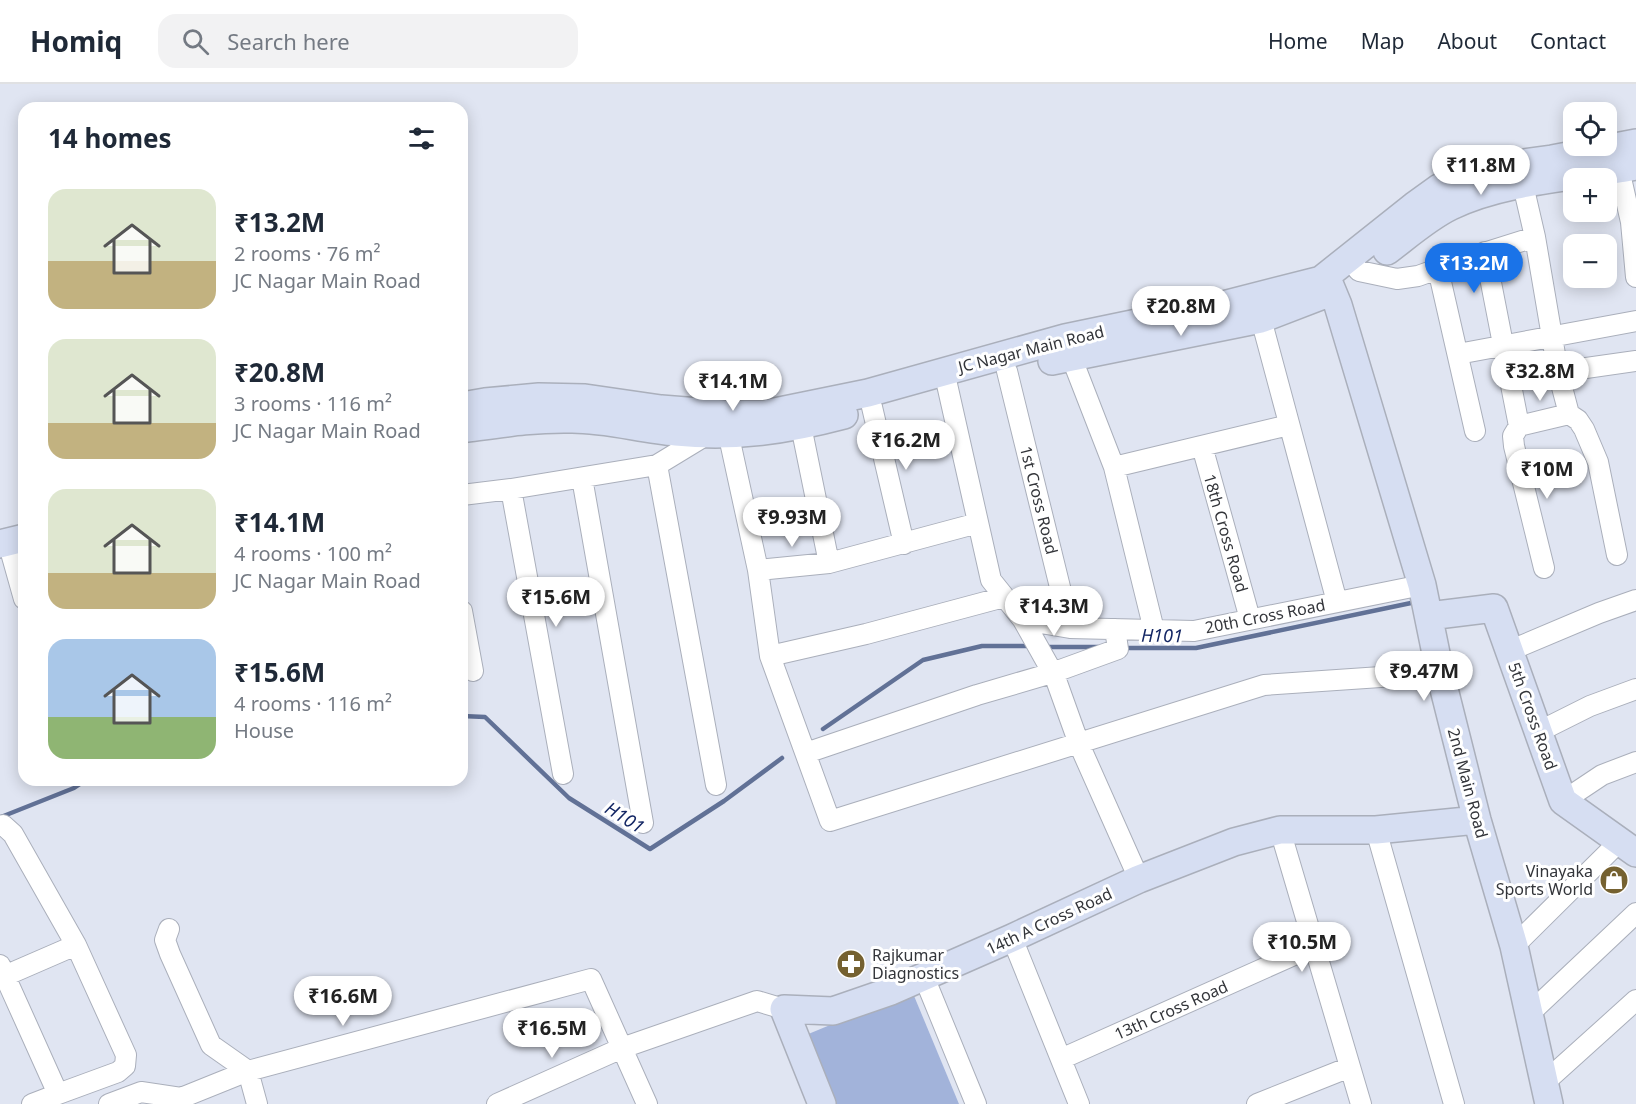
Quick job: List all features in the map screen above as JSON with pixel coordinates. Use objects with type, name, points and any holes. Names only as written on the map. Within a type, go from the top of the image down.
[{"type":"main road","name":"JC Nagar Main Road","points":[[1354,265],[1451,206],[1493,191],[1523,185],[1626,156]]},
{"type":"main road","name":"JC Nagar Main Road","points":[[468,428],[524,420],[572,419],[674,432],[720,428],[765,414],[868,393],[1007,371],[1068,348],[1261,318],[1330,284],[1354,265],[1414,206],[1439,188],[1460,178],[1496,167],[1626,156]]},
{"type":"main road","name":"JC Nagar Main Road","points":[[468,405],[538,397],[585,398],[661,409],[747,434],[801,426],[872,407],[946,379],[1219,306],[1321,280],[1330,284]]},
{"type":"main road","name":"2nd Main Road","points":[[1330,284],[1422,585],[1440,673],[1477,820],[1514,946],[1547,1093]]},
{"type":"main road","name":"5th Cross Road","points":[[1429,616],[1494,608],[1563,801]]},
{"type":"main road","points":[[1563,801],[1628,847]]},
{"type":"main road","name":"14th A Cross Road","points":[[784,1009],[833,1011],[891,991],[1139,879],[1234,842],[1280,830],[1376,830],[1477,820]]},
{"type":"main road","points":[[784,1009],[822,1104]]},
{"type":"street","points":[[1626,156],[1636,272]]},
{"type":"street","points":[[1523,185],[1535,237],[1558,372],[1569,414],[1578,420],[1584,429],[1598,462],[1617,555]]},
{"type":"street","points":[[1354,265],[1397,279],[1418,276],[1535,237]]},
{"type":"street","points":[[1485,252],[1519,426],[1513,436],[1514,446],[1544,568]]},
{"type":"street","points":[[1438,269],[1475,431]]},
{"type":"street","points":[[1261,318],[1337,602]]},
{"type":"street","points":[[1458,354],[1636,321]]},
{"type":"street","points":[[1068,348],[1114,467],[1154,630]]},
{"type":"street","points":[[1558,372],[1636,361]]},
{"type":"street","name":"1st Cross Road","points":[[1007,371],[1070,628]]},
{"type":"street","points":[[946,379],[991,580],[1023,620],[1052,673],[1078,744],[1139,879]]},
{"type":"street","points":[[872,407],[904,544]]},
{"type":"street","points":[[1519,426],[1569,414]]},
{"type":"street","points":[[1114,467],[1289,425]]},
{"type":"street","points":[[801,426],[830,563]]},
{"type":"street","points":[[468,494],[657,465],[720,428],[758,570],[770,656],[830,821],[1264,685],[1440,673]]},
{"type":"street","name":"18th Cross Road","points":[[1202,446],[1250,619]]},
{"type":"street","points":[[657,465],[716,785]]},
{"type":"street","points":[[582,478],[643,823]]},
{"type":"street","points":[[511,489],[563,774]]},
{"type":"street","points":[[758,570],[830,563],[978,523]]},
{"type":"street","points":[[11,541],[18,572]]},
{"type":"street","name":"20th Cross Road","points":[[1023,620],[1070,628],[1194,631],[1422,585]]},
{"type":"street","points":[[770,656],[866,634],[1004,597]]},
{"type":"street","points":[[1509,651],[1636,600]]},
{"type":"street","points":[[806,753],[977,695],[1052,673],[1118,649],[1115,629]]},
{"type":"street","points":[[468,644],[473,671]]},
{"type":"street","points":[[1538,732],[1590,706],[1636,690]]},
{"type":"street","points":[[1563,801],[1602,775],[1636,762]]},
{"type":"street","points":[[0,826],[3,825],[13,834],[76,945],[126,1055],[125,1066],[118,1072],[32,1104]]},
{"type":"street","points":[[1280,830],[1361,1104]]},
{"type":"street","points":[[1376,830],[1454,1104]]},
{"type":"street","points":[[1514,946],[1628,847]]},
{"type":"street","points":[[1529,1014],[1636,913]]},
{"type":"street","points":[[169,928],[165,940],[170,954],[211,1045],[248,1071],[257,1104]]},
{"type":"street","points":[[1012,938],[1079,1104]]},
{"type":"street","points":[[58,1094],[2,973],[76,945]]},
{"type":"street","name":"13th Cross Road","points":[[1061,1059],[1314,946]]},
{"type":"street","points":[[924,976],[976,1104]]},
{"type":"street","points":[[110,1104],[141,1092],[181,1098],[248,1071],[591,980],[647,1104]]},
{"type":"street","name":"14th A Cross Road","points":[[497,1104],[622,1048],[757,1001],[784,1009]]},
{"type":"street","points":[[1547,1093],[1635,1002]]},
{"type":"street","points":[[1257,1104],[1350,1067]]},
{"type":"shaded area","points":[[912,991],[959,1104],[834,1104],[806,1035]]},
{"type":"waterway","name":"H101","points":[[1122,648],[1196,648],[1411,603]]},
{"type":"waterway","name":"H101","points":[[823,729],[923,660],[982,646],[1032,646]]},
{"type":"waterway","name":"H101","points":[[1044,647],[1098,647]]},
{"type":"waterway","name":"H101","points":[[468,716],[485,717],[569,798],[650,849],[724,801],[782,758]]},
{"type":"waterway","name":"H101","points":[[1,817],[77,786]]},
{"type":"place","name":"Vinayaka Sports World","points":[[1614,880]]},
{"type":"place","name":"Rajkumar Diagnostics","points":[[851,964]]}]
